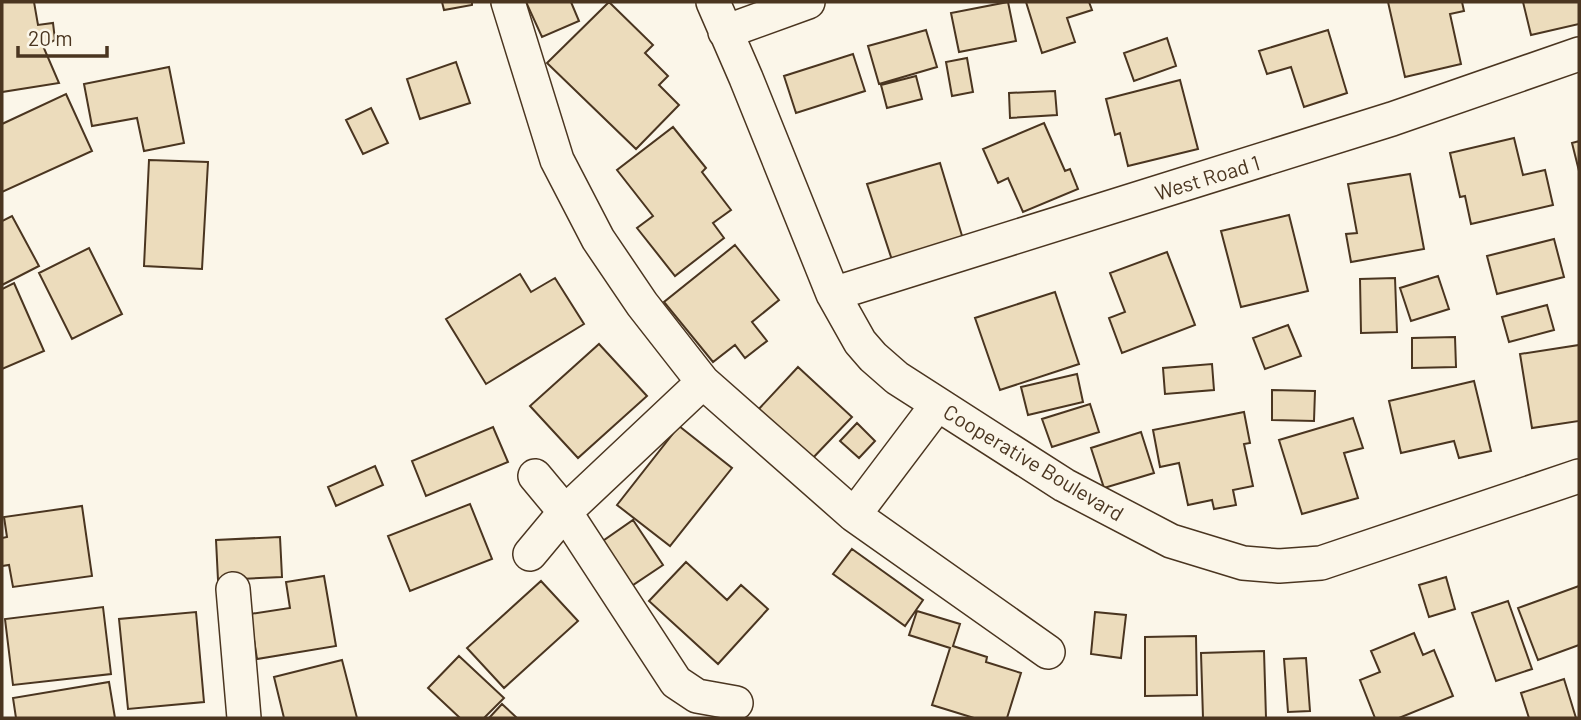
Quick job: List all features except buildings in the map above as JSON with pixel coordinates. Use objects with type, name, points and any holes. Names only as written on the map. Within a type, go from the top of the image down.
[{"type":"street","points":[[508,2],[557,160],[598,239],[642,304],[703,382],[854,515],[1048,652]]},
{"type":"street","name":"Cooperative Boulevard","points":[[713,2],[747,78],[846,321],[873,357],[897,377],[1064,485],[1171,541],[1243,563],[1279,566],[1321,563],[1579,476]]},
{"type":"street","points":[[725,32],[808,2]]},
{"type":"street","name":"West Road 1","points":[[833,294],[1392,119],[1579,54]]},
{"type":"street","points":[[530,554],[565,512],[703,382]]},
{"type":"street","points":[[854,515],[937,405]]},
{"type":"street","points":[[535,477],[565,512],[676,682],[697,696],[736,703]]},
{"type":"street","points":[[233,589],[244,718]]}]
